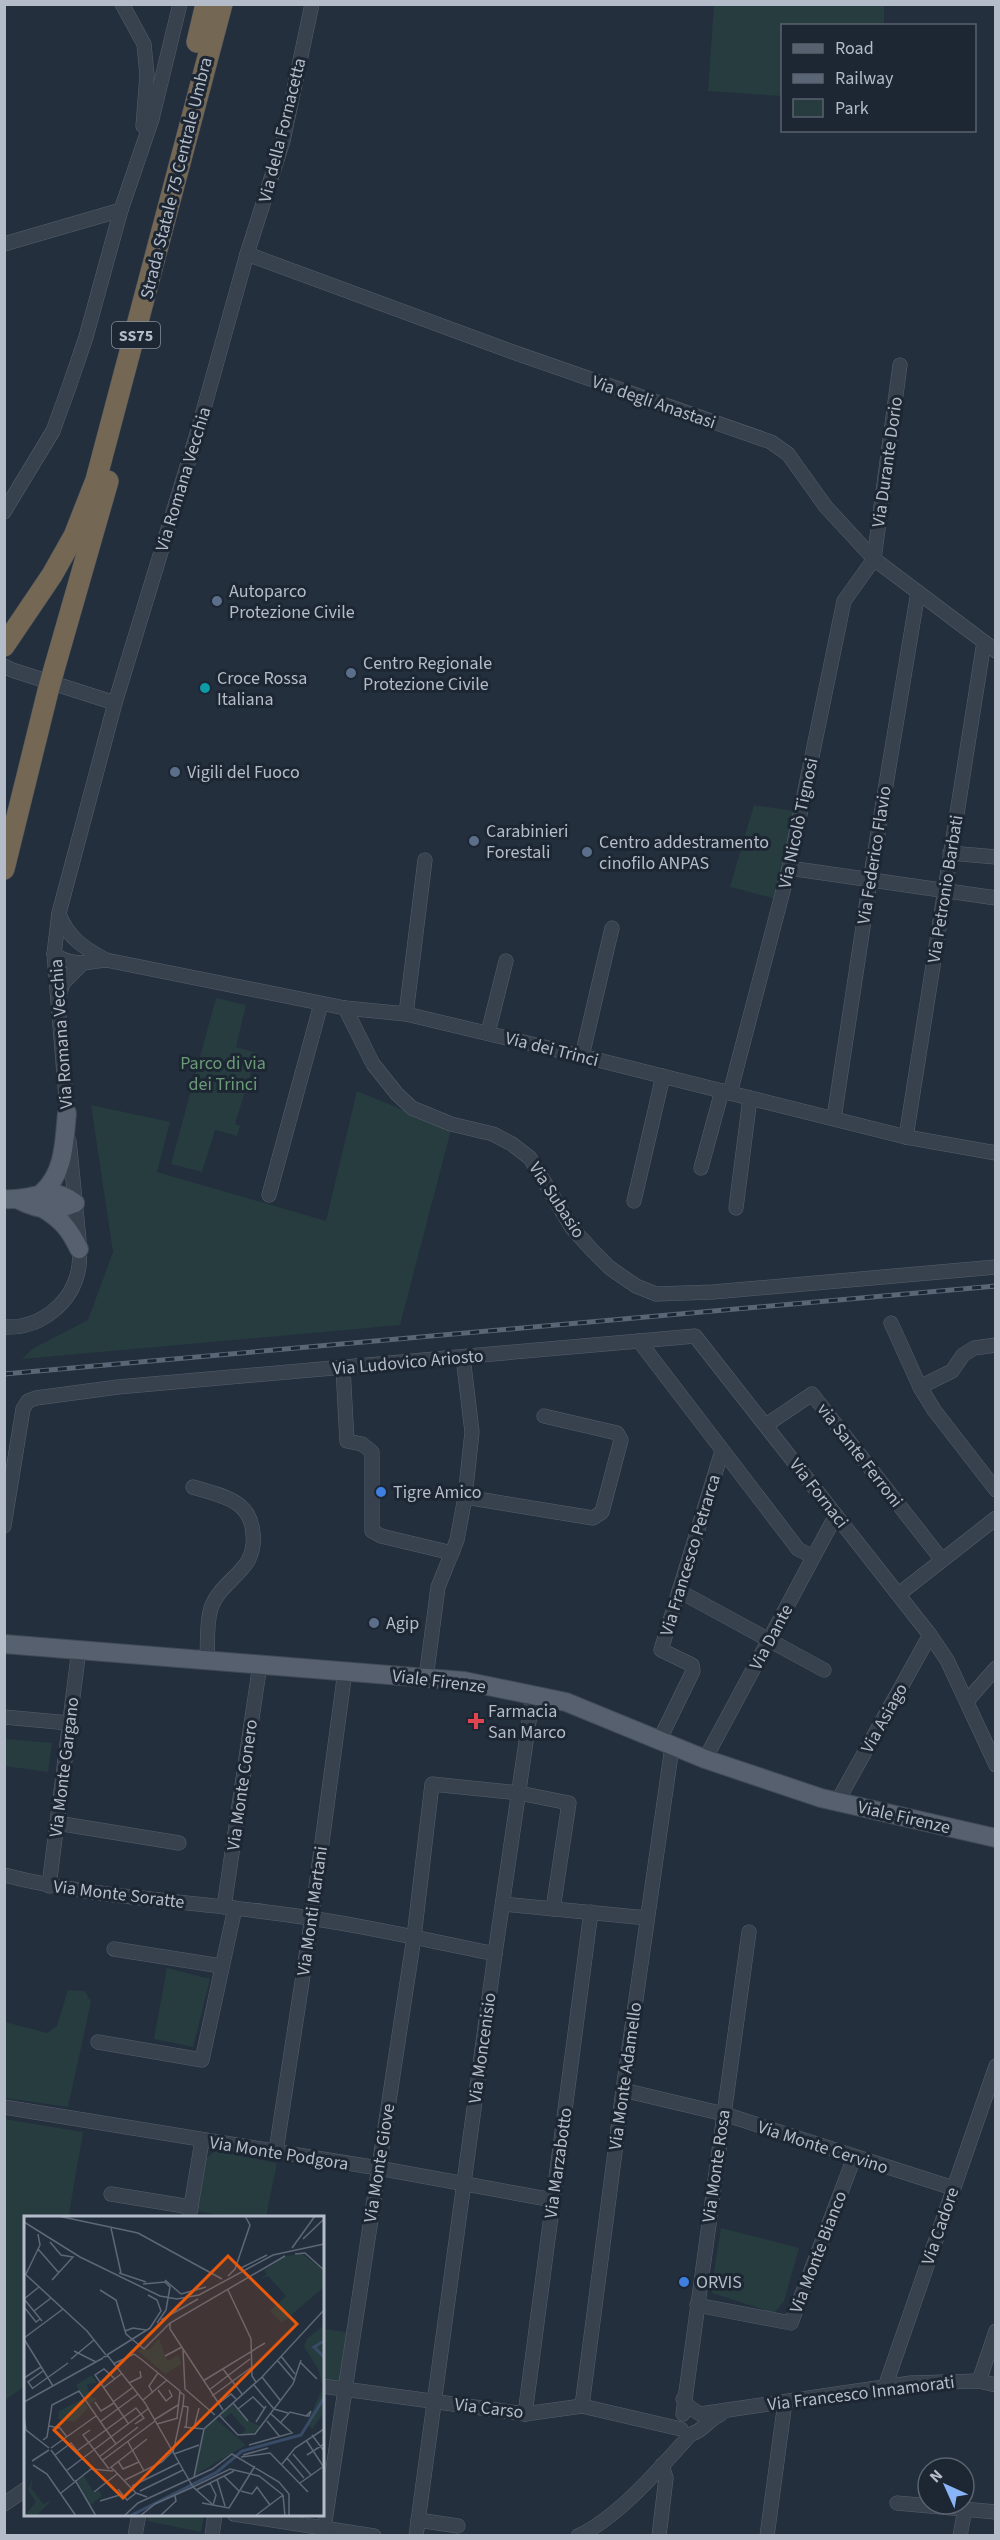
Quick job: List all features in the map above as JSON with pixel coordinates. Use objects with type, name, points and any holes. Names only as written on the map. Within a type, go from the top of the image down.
[{"type":"highway","name":"Strada Statale 75 Centrale Umbra","points":[[4,620],[38,571],[59,532],[75,500],[91,453],[206,4]]},
{"type":"highway","name":"Strada Statale 75 Centrale Umbra","points":[[4,646],[52,575],[74,536],[96,480],[222,4]]},
{"type":"highway","points":[[4,869],[50,682],[108,482],[124,417],[126,372]]},
{"type":"main road","points":[[12,1200],[32,1207],[43,1201],[59,1171],[67,1113]]},
{"type":"main road","points":[[43,1201],[55,1210],[75,1203]]},
{"type":"main road","points":[[43,1201],[69,1228],[80,1249]]},
{"type":"main road","name":"Viale Firenze","points":[[4,1644],[79,1648],[464,1681],[533,1694],[566,1702],[705,1759],[837,1802],[996,1838]]},
{"type":"street","points":[[122,4],[144,44],[147,75],[141,152]]},
{"type":"street","points":[[4,512],[53,431],[86,338],[121,210],[152,119],[180,4]]},
{"type":"street","name":"Via della Fornacetta","points":[[247,254],[283,141],[312,4]]},
{"type":"street","points":[[4,244],[121,210]]},
{"type":"street","name":"Via degli Anastasi","points":[[247,254],[510,351],[771,442],[788,454],[826,507],[874,559],[996,651]]},
{"type":"street","name":"Via Romana Vecchia","points":[[4,1328],[31,1325],[54,1311],[64,1300],[77,1277],[80,1249],[56,1004],[54,954],[59,913],[115,703],[196,437],[247,254]]},
{"type":"street","name":"Via Durante Dorio","points":[[874,559],[900,365]]},
{"type":"street","name":"Via Nicolò Tignosi","points":[[701,1168],[726,1093],[789,868],[844,601],[874,559]]},
{"type":"street","name":"Via Federico Flavio","points":[[834,1118],[870,881],[918,592]]},
{"type":"street","name":"Via Petronio Barbati","points":[[906,1137],[984,642]]},
{"type":"street","points":[[4,666],[115,703]]},
{"type":"street","points":[[950,853],[996,857]]},
{"type":"street","points":[[406,1014],[425,860]]},
{"type":"street","points":[[789,868],[996,898]]},
{"type":"street","name":"Via dei Trinci","points":[[59,913],[65,928],[84,948],[106,960],[321,1004],[406,1014],[906,1137],[996,1153]]},
{"type":"street","points":[[582,1056],[612,928]]},
{"type":"street","points":[[54,954],[61,948],[84,948]]},
{"type":"street","name":"Via dei Trinci","points":[[54,954],[61,960],[82,964],[106,960]]},
{"type":"street","points":[[488,1033],[506,962]]},
{"type":"street","points":[[56,1004],[63,983],[82,964]]},
{"type":"street","points":[[269,1195],[321,1004]]},
{"type":"street","name":"Via Subasio","points":[[345,1008],[373,1064],[397,1094],[412,1108],[451,1124],[493,1134],[512,1144],[530,1158],[572,1228],[591,1249],[610,1268],[636,1286],[656,1294],[713,1292],[996,1267]]},
{"type":"street","points":[[634,1201],[663,1076]]},
{"type":"street","points":[[736,1208],[750,1098]]},
{"type":"street","points":[[891,1323],[920,1387],[934,1410],[996,1490]]},
{"type":"street","name":"Via Fornaci","points":[[639,1341],[695,1336],[930,1635],[947,1660],[996,1765]]},
{"type":"street","points":[[639,1341],[798,1549],[813,1557]]},
{"type":"street","name":"Via Ludovico Ariosto","points":[[4,1526],[23,1409],[28,1401],[36,1398],[118,1387],[639,1341]]},
{"type":"street","points":[[920,1387],[952,1371],[963,1355],[974,1348],[996,1345]]},
{"type":"street","points":[[426,1678],[438,1587],[457,1540],[465,1497],[472,1432],[462,1357]]},
{"type":"street","points":[[343,1368],[347,1441],[362,1444],[372,1452],[372,1531],[381,1536],[452,1553]]},
{"type":"street","name":"via Sante Ferroni","points":[[766,1425],[812,1394],[942,1560]]},
{"type":"street","points":[[465,1497],[593,1518],[602,1512],[621,1440],[617,1433],[544,1416]]},
{"type":"street","name":"Via Francesco Petrarca","points":[[666,1744],[693,1671],[692,1665],[661,1650],[722,1451]]},
{"type":"street","points":[[193,1486],[239,1503],[248,1512],[253,1523],[254,1538],[247,1561],[224,1586],[211,1609],[207,1659]]},
{"type":"street","name":"Via Dante","points":[[705,1759],[836,1515]]},
{"type":"street","points":[[899,1594],[996,1518]]},
{"type":"street","points":[[679,1591],[824,1670]]},
{"type":"street","name":"Via Asiago","points":[[837,1802],[930,1635]]},
{"type":"street","name":"Via Monte Gargano","points":[[49,1886],[79,1648]]},
{"type":"street","name":"Via Monte Conero","points":[[229,1907],[260,1664]]},
{"type":"street","points":[[967,1701],[996,1668]]},
{"type":"street","name":"Via Monti Martani","points":[[276,2151],[312,1917],[345,1671]]},
{"type":"street","name":"Via Moncenisio","points":[[416,2535],[436,2402],[463,2183],[533,1694]]},
{"type":"street","points":[[4,1717],[69,1723]]},
{"type":"street","name":"Via Monte Adamello","points":[[582,2406],[647,1918],[666,1744]]},
{"type":"street","name":"Via Monte Giove","points":[[324,2528],[414,1937],[432,1784],[519,1793]]},
{"type":"street","points":[[519,1793],[568,1803],[553,1909]]},
{"type":"street","points":[[57,1823],[180,1843]]},
{"type":"street","name":"Via Monte Soratte","points":[[4,1875],[49,1886],[312,1917]]},
{"type":"street","points":[[503,1904],[647,1918]]},
{"type":"street","points":[[98,2042],[202,2060],[221,1966],[229,1907]]},
{"type":"street","name":"Via Marzabotto","points":[[525,2414],[591,1912]]},
{"type":"street","points":[[312,1917],[495,1954]]},
{"type":"street","name":"Via Monte Rosa","points":[[690,2421],[683,2399],[749,1932]]},
{"type":"street","points":[[114,1948],[221,1966]]},
{"type":"street","name":"Via Cadore","points":[[885,2387],[996,2066]]},
{"type":"street","name":"Via Monte Cervino","points":[[623,2090],[723,2114],[953,2188]]},
{"type":"street","name":"Via Monte Podgora","points":[[4,2107],[378,2168],[553,2200]]},
{"type":"street","points":[[111,2194],[190,2212],[202,2141]]},
{"type":"street","name":"Via Monte Bianco","points":[[696,2305],[791,2323],[854,2158]]},
{"type":"street","points":[[979,2381],[996,2331]]},
{"type":"street","name":"Via Francesco Innamorati","points":[[578,2535],[594,2526],[624,2502],[662,2466],[690,2421],[727,2411],[942,2380],[979,2381],[996,2385]]},
{"type":"street","name":"Via Carso","points":[[324,2386],[525,2414],[582,2406],[654,2422],[690,2421]]},
{"type":"street","points":[[767,2535],[784,2402]]},
{"type":"street","points":[[659,2535],[666,2478],[662,2466]]},
{"type":"street","points":[[4,2504],[24,2490]]},
{"type":"street","points":[[897,2503],[916,2505]]},
{"type":"street","points":[[976,2510],[996,2512]]},
{"type":"street","points":[[135,2535],[139,2516]]},
{"type":"street","points":[[212,2535],[215,2516]]},
{"type":"street","points":[[247,2516],[374,2535]]},
{"type":"street","points":[[960,2535],[964,2516]]},
{"type":"street","points":[[418,2520],[458,2526]]},
{"type":"green space","points":[[714,5],[884,5],[884,24],[781,24],[781,96],[708,91]]},
{"type":"green space","points":[[754,805],[801,812],[781,900],[730,887]]},
{"type":"green space","name":"Parco di via dei Trinci","points":[[216,998],[246,1005],[236,1047],[257,1053],[235,1124],[240,1126],[237,1136],[215,1130],[202,1172],[171,1164]]},
{"type":"green space","points":[[357,1091],[451,1130],[400,1325],[22,1359],[32,1349],[88,1320],[113,1252],[91,1105],[170,1122],[157,1172],[326,1221]]},
{"type":"green space","points":[[5,1739],[52,1743],[48,1772],[5,1766]]},
{"type":"green space","points":[[167,1968],[210,1979],[193,2047],[154,2039]]},
{"type":"green space","points":[[68,1990],[85,1991],[91,2002],[68,2107],[5,2098],[5,2022],[47,2033],[57,2026]]},
{"type":"green space","points":[[4,2119],[83,2132],[69,2214],[76,2216],[24,2216],[24,2387],[5,2400]]},
{"type":"green space","points":[[215,2151],[277,2163],[266,2216],[224,2216],[195,2211],[203,2161]]},
{"type":"green space","points":[[721,2228],[799,2248],[784,2301],[774,2313],[712,2293]]},
{"type":"green space","points":[[324,2329],[353,2333],[345,2389],[324,2386]]},
{"type":"green space","points":[[148,2516],[204,2516],[201,2532],[147,2521]]},
{"type":"railway","points":[[4,1374],[996,1286]]},
{"type":"place","name":"Autoparco Protezione Civile","points":[[217,601]]},
{"type":"place","name":"Centro Regionale Protezione Civile","points":[[351,673]]},
{"type":"place","name":"Croce Rossa Italiana","points":[[205,688]]},
{"type":"place","name":"Vigili del Fuoco","points":[[175,772]]},
{"type":"place","name":"Carabinieri Forestali","points":[[474,841]]},
{"type":"place","name":"Centro addestramento cinofilo ANPAS","points":[[587,852]]},
{"type":"place","name":"Tigre Amico","points":[[381,1492]]},
{"type":"place","name":"Agip","points":[[374,1623]]},
{"type":"place","name":"Farmacia San Marco","points":[[476,1721]]},
{"type":"place","name":"ORVIS","points":[[684,2282]]}]
